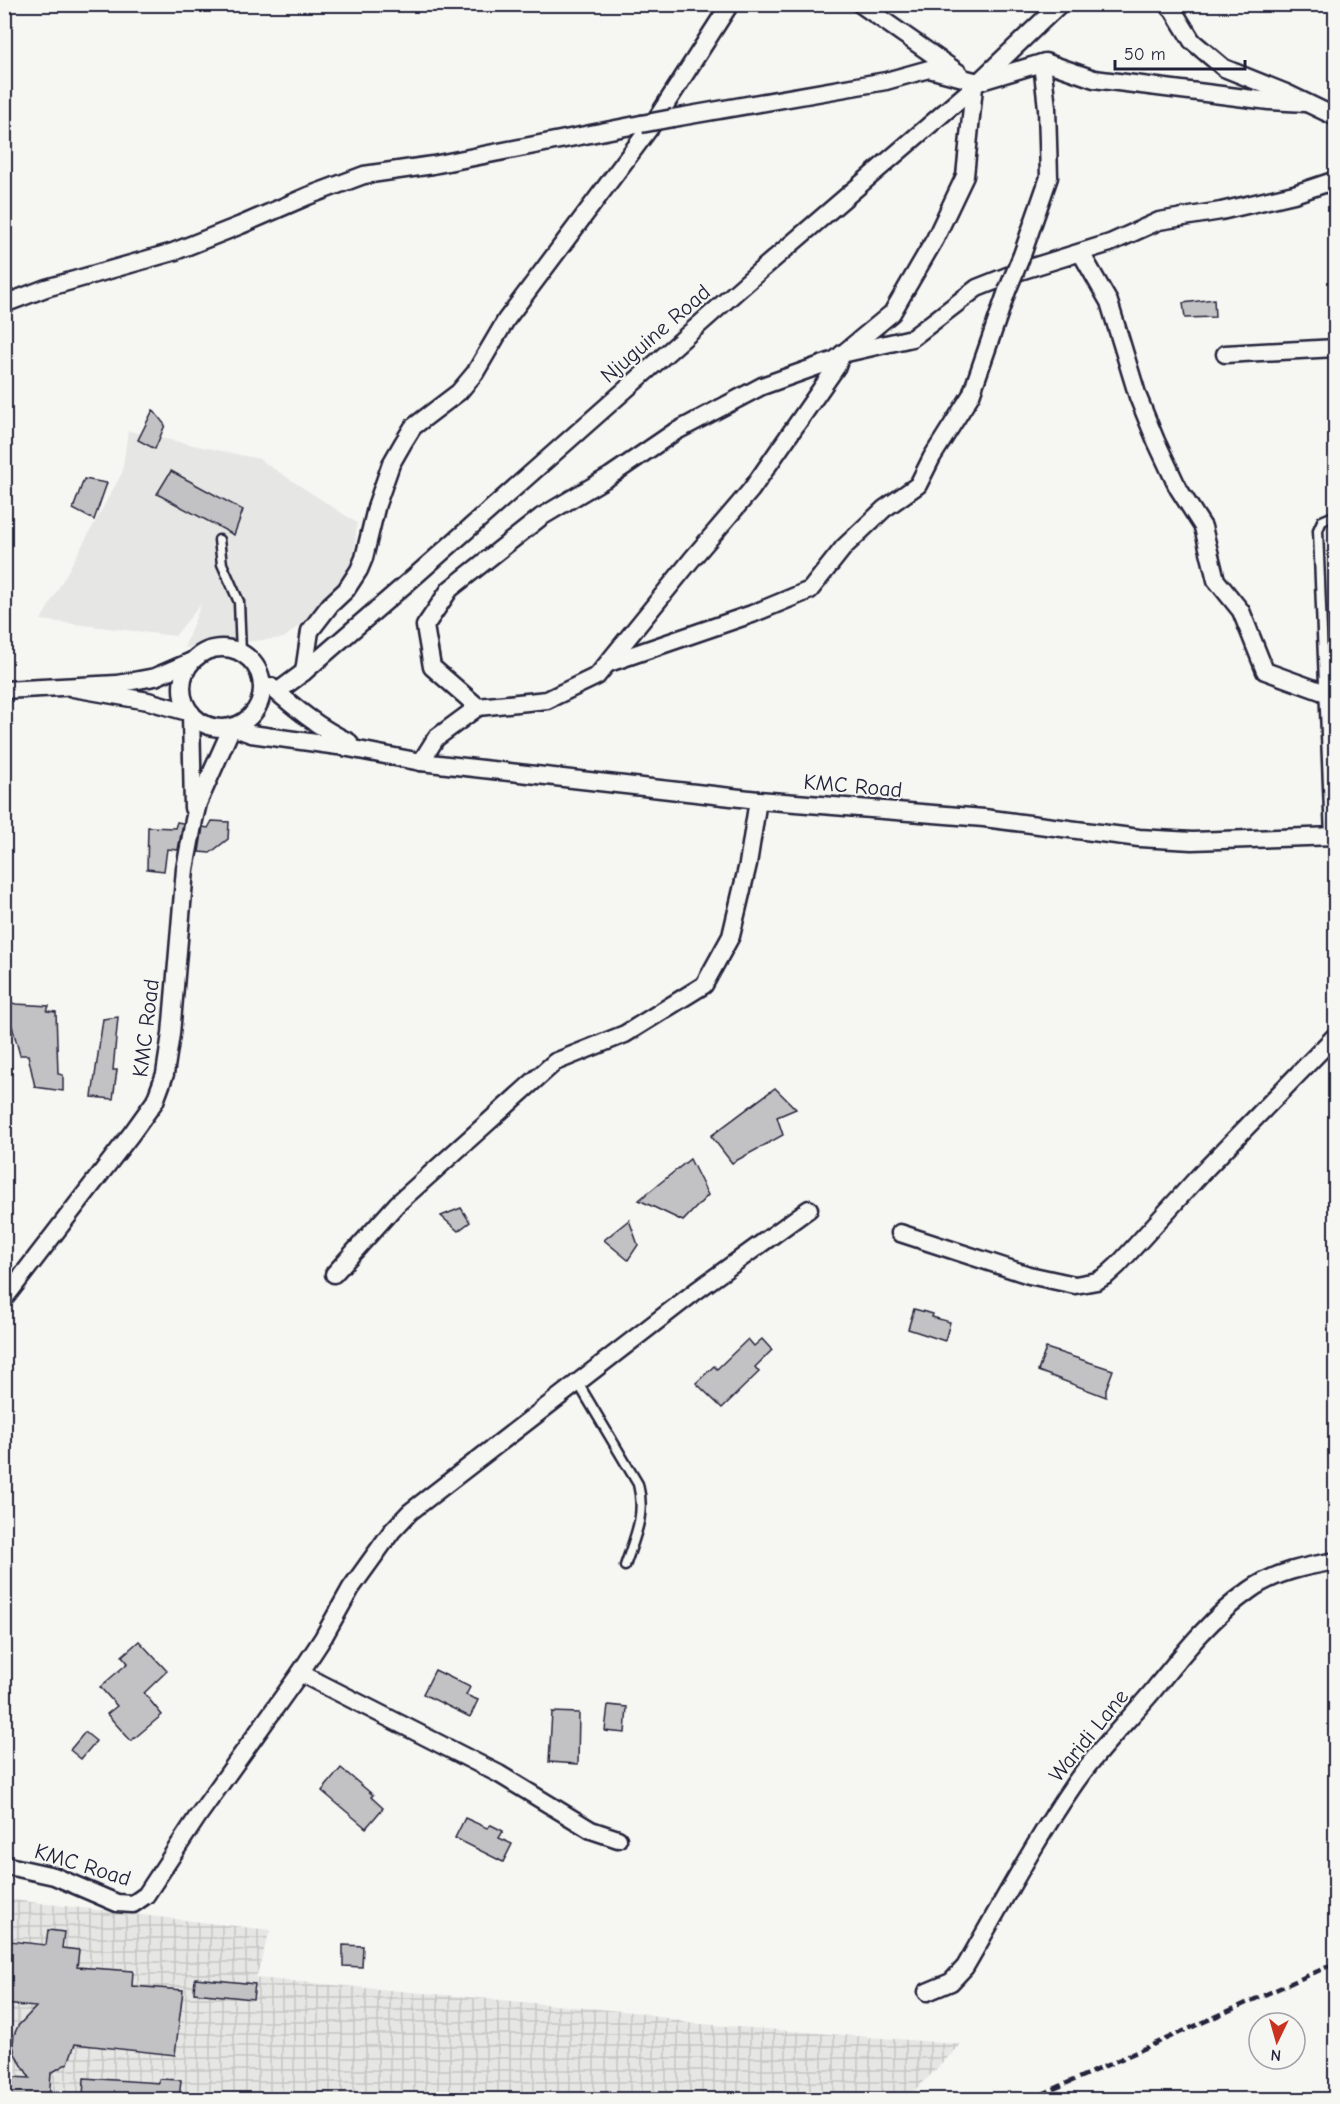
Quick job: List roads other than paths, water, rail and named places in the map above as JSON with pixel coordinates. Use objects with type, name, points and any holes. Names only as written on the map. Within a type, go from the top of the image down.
[{"type":"street","points":[[304,672],[310,631],[330,605],[346,590],[359,570],[377,504],[391,464],[413,427],[459,392],[476,373],[506,320],[655,121],[730,4]]},
{"type":"street","points":[[860,4],[974,83]]},
{"type":"street","name":"Njuguine Road","points":[[277,692],[304,672],[974,83],[1060,4]]},
{"type":"street","points":[[1167,4],[1192,41],[1224,68],[1335,117]]},
{"type":"street","points":[[4,304],[46,288],[173,252],[364,175],[434,165],[673,118],[886,81],[929,69],[974,83],[1045,62],[1094,79],[1269,101],[1306,103]]},
{"type":"street","points":[[608,663],[752,614],[810,590],[844,547],[884,509],[918,485],[932,457],[971,395],[1049,177],[1047,108],[1042,63]]},
{"type":"street","points":[[478,707],[432,667],[425,626],[450,589],[541,517],[610,476],[673,433],[762,386],[835,360],[892,312],[935,239],[965,177],[974,83]]},
{"type":"street","points":[[842,354],[912,338],[977,288],[1020,271],[1110,243],[1159,221],[1221,211],[1284,196],[1335,180]]},
{"type":"street","points":[[1081,253],[1109,302],[1138,398],[1156,441],[1178,488],[1203,527],[1216,580],[1241,611],[1265,671],[1323,692]]},
{"type":"street","points":[[1225,354],[1335,348]]},
{"type":"street","points":[[421,762],[436,738],[478,707],[547,700],[597,676],[751,490],[837,366],[842,354]]},
{"type":"street","points":[[4,690],[117,684],[155,677],[192,661],[202,653],[228,648],[252,661],[258,670],[263,686],[261,700],[255,712],[244,722],[232,727],[219,728],[206,725],[191,713],[148,701],[73,687]]},
{"type":"street","points":[[191,713],[183,697],[182,684],[185,672],[192,661]]},
{"type":"street","name":"KMC Road","points":[[258,670],[277,692],[330,734],[369,751]]},
{"type":"street","name":"KMC Road","points":[[191,713],[194,820]]},
{"type":"street","name":"KMC Road","points":[[4,1299],[150,1109],[160,1091],[171,1034],[185,869],[194,820],[198,802],[232,727],[251,735],[369,751],[421,762],[758,800],[984,818],[1138,838],[1191,841],[1333,837]]},
{"type":"street","points":[[334,1274],[397,1204],[555,1062],[626,1034],[704,985],[731,936],[748,864],[758,800]]},
{"type":"street","points":[[900,1233],[1029,1275],[1075,1285],[1096,1281],[1107,1275],[1124,1258],[1200,1174],[1335,1035]]},
{"type":"street","points":[[618,1839],[591,1830],[499,1774],[300,1673],[351,1588],[392,1531],[410,1512],[696,1291],[809,1209]]},
{"type":"street","name":"Waridi Lane","points":[[927,1992],[951,1982],[965,1967],[1076,1782],[1105,1743],[1143,1703],[1191,1645],[1250,1590],[1278,1575],[1335,1561]]},
{"type":"street","name":"KMC Road","points":[[4,1865],[54,1876],[117,1903],[133,1904],[146,1895],[198,1815],[300,1673]]},
{"type":"lane","points":[[1333,837],[1323,692],[1318,530],[1322,520],[1335,515]]},
{"type":"lane","points":[[219,540],[222,564],[239,602],[241,653]]},
{"type":"lane","points":[[578,1383],[638,1484],[642,1500],[641,1519],[625,1566]]},
{"type":"railway","points":[[1029,2100],[1336,1963]]}]
